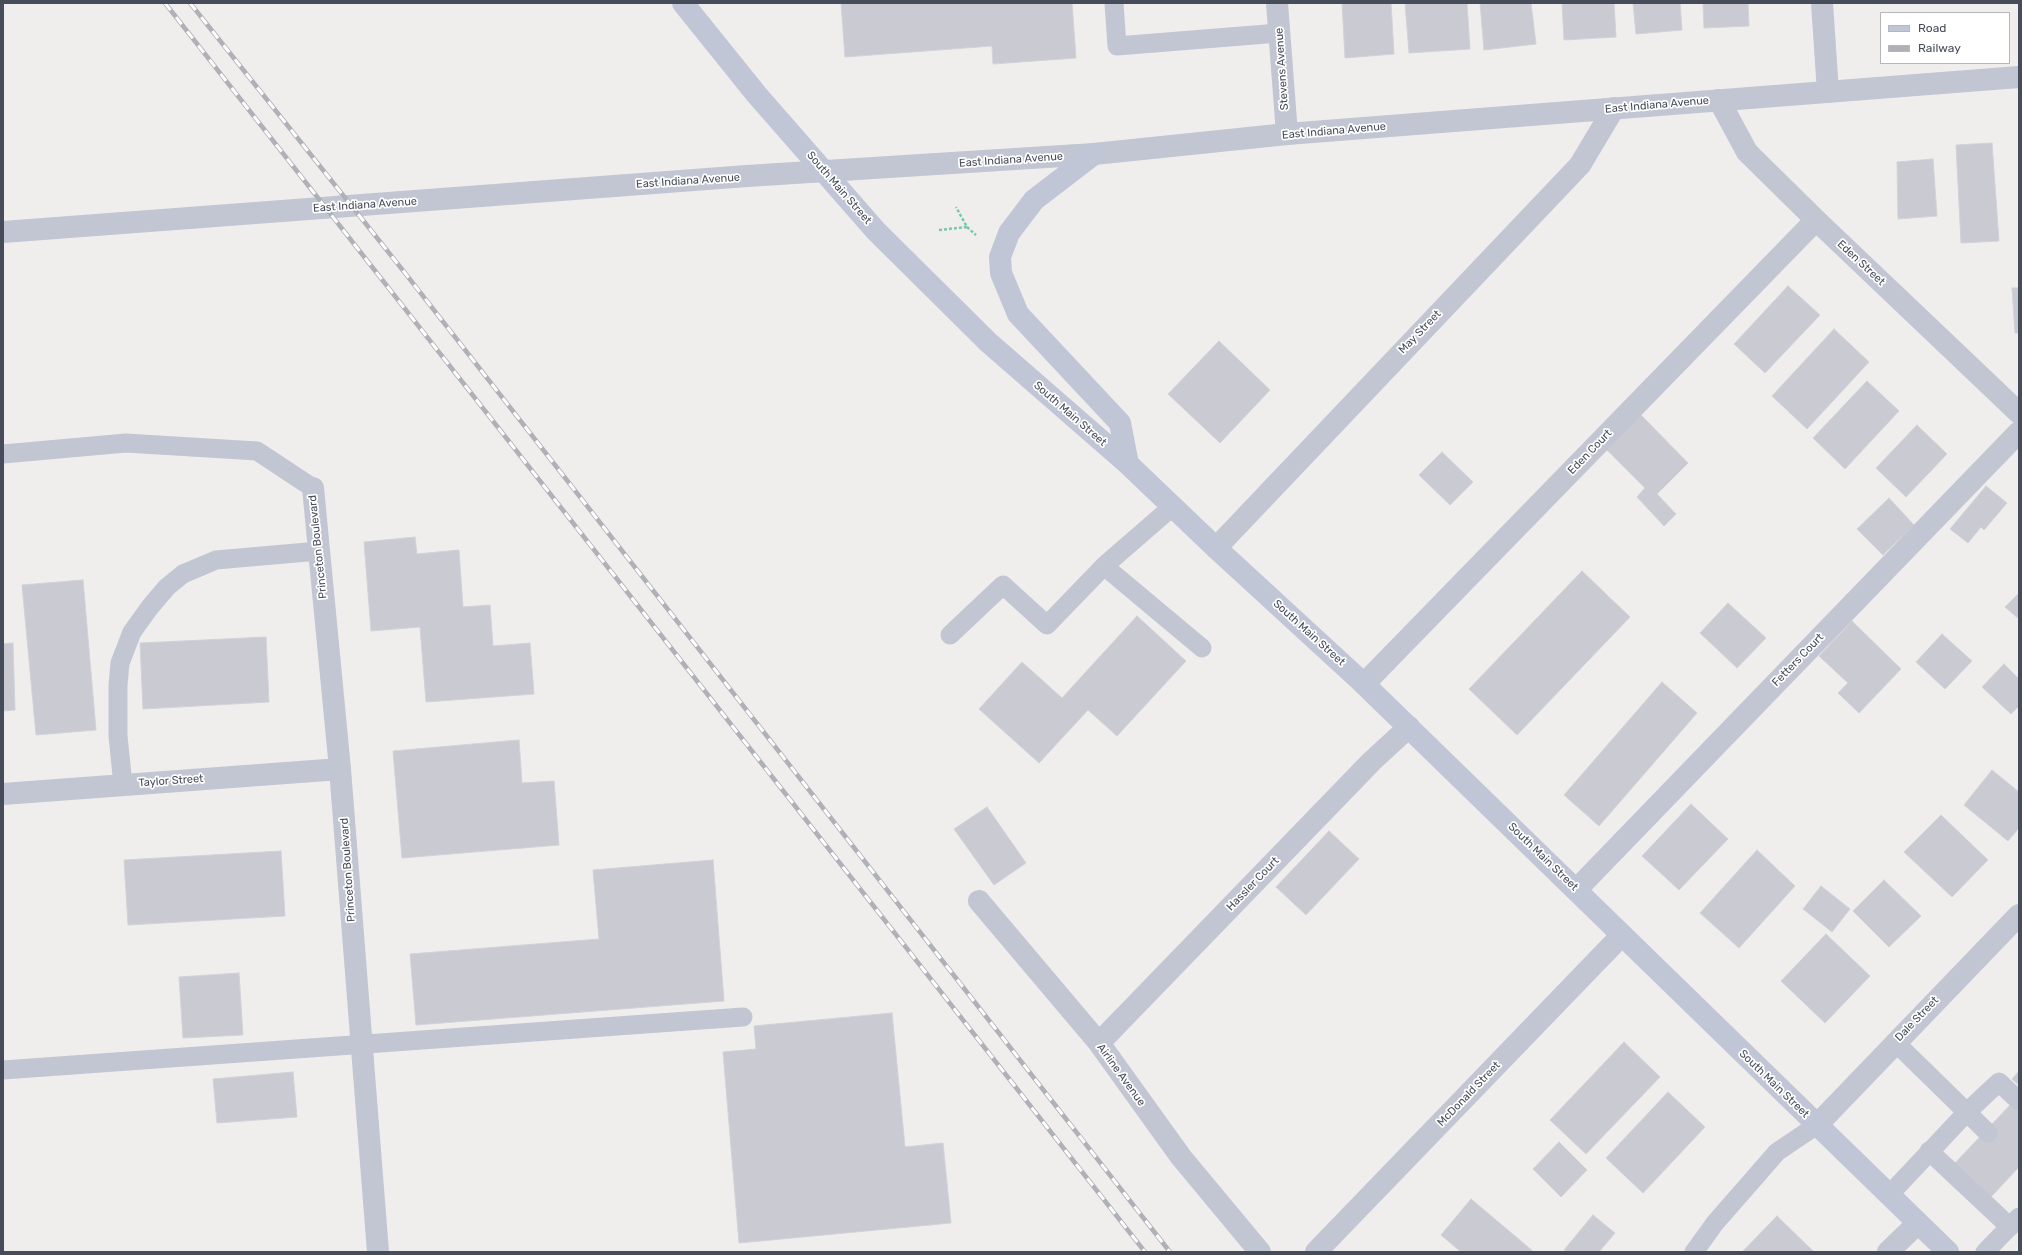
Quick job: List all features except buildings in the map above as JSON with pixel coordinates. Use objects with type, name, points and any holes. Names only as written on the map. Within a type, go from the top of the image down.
[{"type":"main road","name":"South Main Street","points":[[683,3],[757,95],[876,231],[988,342],[1128,464],[1172,507],[1364,684],[1577,889],[1622,935],[1948,1252]]},
{"type":"main road","points":[[1094,154],[1034,200],[1009,233],[1000,257],[1001,273],[1018,314],[1120,423],[1128,464]]},
{"type":"street","name":"Stevens Avenue","points":[[1277,3],[1287,134]]},
{"type":"street","points":[[1822,3],[1828,92]]},
{"type":"street","name":"East Indiana Avenue","points":[[3,232],[824,171],[1094,154],[1287,134],[2019,77]]},
{"type":"street","name":"Eden Street","points":[[1719,100],[1747,152],[1816,220],[2019,413]]},
{"type":"street","name":"May Street","points":[[1216,548],[1580,165],[1614,108]]},
{"type":"street","name":"Eden Court","points":[[1364,684],[1816,220]]},
{"type":"street","name":"Fetters Court","points":[[1577,889],[2019,432]]},
{"type":"street","name":"Princeton Boulevard","points":[[313,488],[340,768],[378,1252]]},
{"type":"street","name":"Hassler Court","points":[[1099,1043],[1372,761],[1409,727]]},
{"type":"street","name":"Taylor Street","points":[[3,794],[340,768]]},
{"type":"street","name":"Airline Avenue","points":[[979,901],[1099,1043],[1181,1157],[1260,1252]]},
{"type":"street","name":"Dale Street","points":[[1817,1125],[1895,1042],[2019,915]]},
{"type":"street","name":"McDonald Street","points":[[1316,1252],[1622,935]]},
{"type":"street","points":[[1888,1252],[1918,1223]]},
{"type":"lane","points":[[1114,3],[1118,46],[1279,33]]},
{"type":"lane","points":[[3,454],[126,442],[257,451],[313,488]]},
{"type":"lane","points":[[950,635],[1003,585],[1046,625],[1104,566],[1172,507]]},
{"type":"lane","points":[[123,785],[118,736],[118,684],[120,663],[132,632],[154,602],[167,587],[183,574],[216,560],[319,551]]},
{"type":"lane","points":[[1104,566],[1202,648]]},
{"type":"lane","points":[[3,1070],[743,1017]]},
{"type":"lane","points":[[1895,1042],[1988,1133]]},
{"type":"lane","points":[[1889,1195],[1929,1151],[1999,1082],[2019,1101]]},
{"type":"lane","points":[[1694,1252],[1715,1222],[1777,1152],[1817,1125]]},
{"type":"lane","points":[[1929,1151],[2014,1222],[1984,1252]]},
{"type":"path","points":[[956,207],[968,227],[980,239]]},
{"type":"path","points":[[938,230],[968,227]]},
{"type":"railway","points":[[165,3],[1145,1252]]},
{"type":"railway","points":[[190,3],[405,273],[1170,1252]]}]
